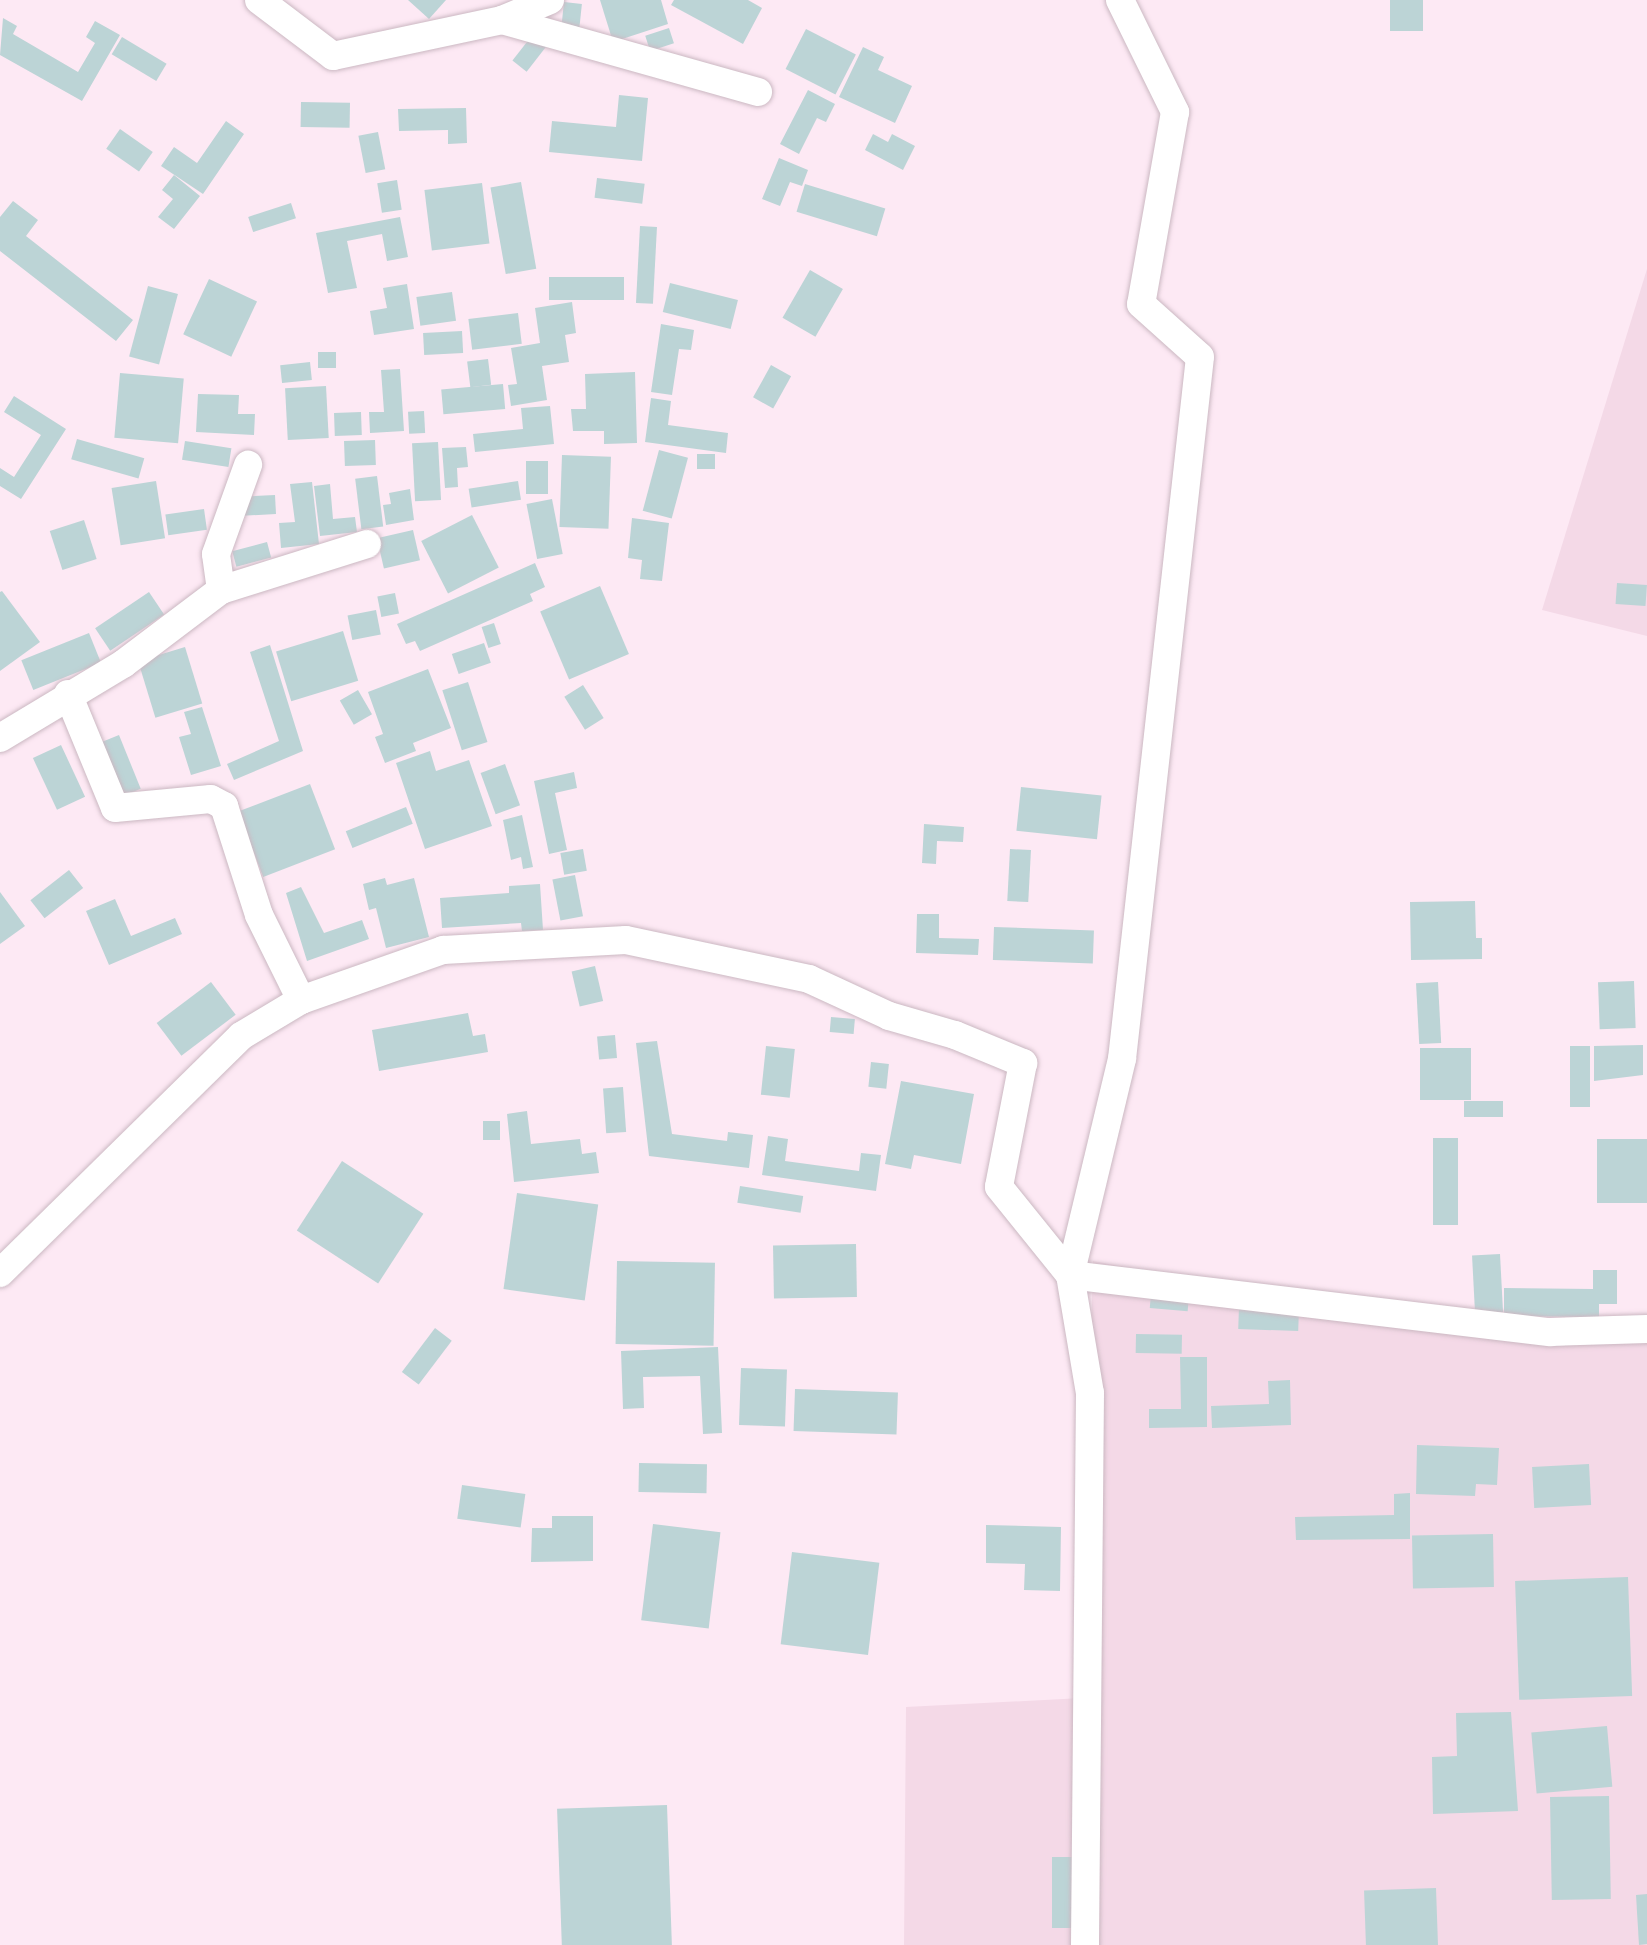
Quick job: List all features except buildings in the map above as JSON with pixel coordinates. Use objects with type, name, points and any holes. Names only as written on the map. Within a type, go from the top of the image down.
[{"type":"street","points":[[259,0],[333,56],[502,20],[550,0]]},
{"type":"street","points":[[1085,1945],[1090,1393],[1070,1275],[1122,1059],[1200,357],[1142,304],[1176,112],[1120,0]]},
{"type":"street","points":[[502,20],[758,92]]},
{"type":"street","points":[[222,590],[216,554],[248,465]]},
{"type":"street","points":[[0,738],[124,664],[222,590],[367,544]]},
{"type":"street","points":[[68,694],[115,808],[211,798],[224,806],[258,915],[301,1000]]},
{"type":"street","points":[[0,1273],[242,1036],[301,1000],[444,950],[626,940],[809,979],[889,1016],[954,1035],[1022,1064],[999,1186],[1070,1275],[1551,1332],[1647,1329]]},
{"type":"shaded area","points":[[1647,269],[1647,636],[1542,610]]},
{"type":"shaded area","points":[[1093,1261],[1475,1333],[1647,1324],[1647,1945],[904,1945],[906,1707],[1082,1698]]}]
